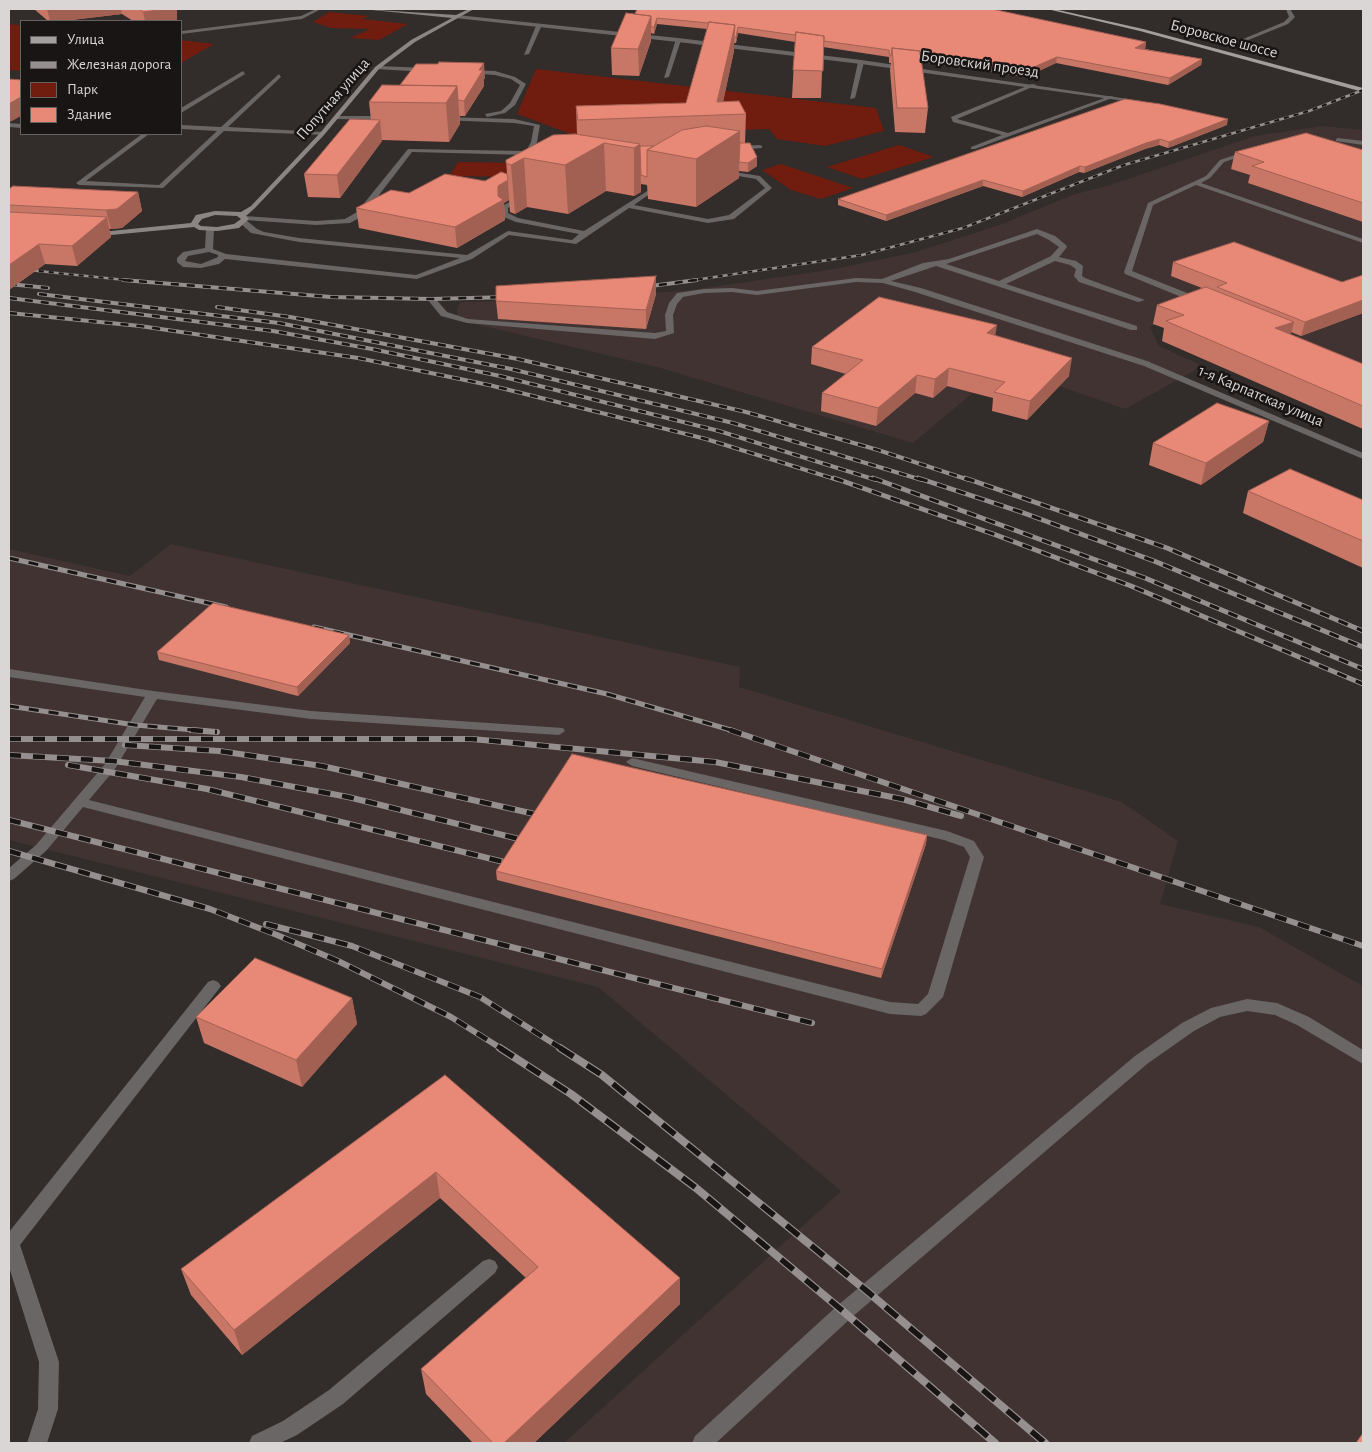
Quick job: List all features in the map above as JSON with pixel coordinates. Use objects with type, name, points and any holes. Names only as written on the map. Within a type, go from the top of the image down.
[{"type":"main road","name":"Боровское шоссе","points":[[1048,9],[1141,30],[1363,90]]},
{"type":"main road","points":[[1078,9],[1104,14]]},
{"type":"main road","name":"Боровское шоссе","points":[[1133,21],[1155,26]]},
{"type":"main road","name":"Боровское шоссе","points":[[1227,46],[1238,48]]},
{"type":"street","points":[[182,33],[302,17],[319,9]]},
{"type":"street","name":"Боровский проезд","points":[[364,9],[678,40],[1034,85],[1150,103]]},
{"type":"street","name":"Попутная улица","points":[[243,218],[322,134],[377,68],[413,41],[472,9]]},
{"type":"street","points":[[1227,46],[1286,23],[1292,17],[1288,9]]},
{"type":"street","points":[[526,54],[538,27]]},
{"type":"street","points":[[666,77],[678,40]]},
{"type":"street","points":[[852,98],[861,62]]},
{"type":"street","points":[[377,68],[431,70]]},
{"type":"street","points":[[460,71],[495,73],[513,78],[522,84],[513,104],[503,112],[463,120]]},
{"type":"street","points":[[182,110],[243,73]]},
{"type":"street","points":[[145,135],[79,183],[161,187],[279,76]]},
{"type":"street","points":[[1008,135],[955,121],[953,118],[1034,85]]},
{"type":"street","points":[[973,148],[1112,97]]},
{"type":"street","points":[[336,118],[390,118]]},
{"type":"street","points":[[436,119],[514,121],[537,125],[534,142],[528,152]]},
{"type":"street","points":[[182,127],[322,134]]},
{"type":"street","points":[[1330,140],[1363,143]]},
{"type":"street","points":[[731,148],[760,147]]},
{"type":"street","points":[[360,214],[410,150],[538,153]]},
{"type":"street","points":[[1210,305],[1128,272],[1150,204],[1208,178],[1222,162],[1258,150]]},
{"type":"street","points":[[628,206],[708,221],[732,217],[769,188],[758,177],[715,170]]},
{"type":"street","points":[[1196,183],[1363,241]]},
{"type":"street","points":[[222,256],[216,262],[207,265],[191,266],[180,262],[181,258],[186,254],[209,250],[222,256],[417,277],[470,257],[508,233],[573,242],[655,188],[643,188]]},
{"type":"street","points":[[520,191],[529,193],[504,207],[504,214],[516,220],[585,233]]},
{"type":"street","points":[[195,225],[194,222],[198,217],[253,207]]},
{"type":"street","points":[[222,212],[243,218],[316,223],[347,221],[360,214],[370,212]]},
{"type":"street","points":[[86,232],[111,232],[195,225],[210,229],[230,228],[243,218]]},
{"type":"street","points":[[243,218],[254,231],[263,234],[299,240],[470,257]]},
{"type":"street","points":[[209,250],[210,229]]},
{"type":"street","points":[[431,299],[444,314],[467,321],[655,336],[670,333],[669,314],[673,303],[680,296],[704,291],[732,290],[757,293],[856,280],[883,281],[926,265],[950,261],[1037,231],[1052,238],[1063,247],[1054,258],[998,284]]},
{"type":"street","points":[[1054,258],[1073,262],[1080,268],[1078,276],[1082,280],[1141,300]]},
{"type":"street","points":[[936,263],[1134,328]]},
{"type":"street","name":"1-я Карпатская улица","points":[[883,281],[918,290],[1147,364],[1363,456]]},
{"type":"street","points":[[9,673],[153,695],[311,714],[559,731]]},
{"type":"street","points":[[9,876],[40,848],[110,766],[153,695]]},
{"type":"street","points":[[80,802],[890,1008],[921,1010],[935,997],[977,857],[969,844],[947,836],[632,762]]},
{"type":"street","points":[[37,1443],[48,1409],[48,1362],[10,1242],[213,986]]},
{"type":"street","points":[[702,1443],[844,1312],[1141,1060],[1188,1027],[1216,1012],[1247,1004],[1276,1009],[1303,1021],[1363,1058]]},
{"type":"street","points":[[258,1443],[290,1428],[336,1397],[489,1267]]},
{"type":"shaded area","points":[[1322,126],[1363,130],[1363,374],[1201,308],[1150,327],[1159,346],[1203,366],[1125,409],[1004,367],[913,443],[657,367],[458,320],[457,309],[461,302],[548,300],[692,290],[834,269],[916,252],[1002,224],[1072,195],[1110,185],[1255,136]]},
{"type":"shaded area","points":[[171,544],[740,667],[739,687],[1122,802],[1178,841],[1160,904],[1259,927],[1363,986],[1363,1443],[564,1443],[841,1191],[598,987],[9,840],[9,549],[130,576]]},
{"type":"green space","points":[[329,12],[369,16],[362,19],[408,24],[379,40],[350,38],[370,29],[331,28],[313,22]]},
{"type":"green space","points":[[9,24],[20,25],[20,71],[9,70]]},
{"type":"green space","points":[[182,40],[214,44],[182,62]]},
{"type":"green space","points":[[536,69],[876,108],[884,131],[825,146],[777,139],[769,129],[571,134],[517,114]]},
{"type":"green space","points":[[899,145],[934,157],[862,179],[827,167]]},
{"type":"green space","points":[[458,162],[529,163],[521,177],[449,176]]},
{"type":"green space","points":[[781,164],[853,188],[821,199],[791,190],[762,170]]},
{"type":"building","points":[[139,9],[166,9],[143,12]]},
{"type":"building","points":[[637,9],[992,9],[1146,42],[1135,48],[1202,59],[1170,78],[1057,57],[1027,70],[920,55],[920,51],[892,48],[890,56],[889,50],[824,41],[824,36],[796,32],[795,35],[738,27],[736,37],[734,37],[735,25],[709,22],[657,18],[654,27],[651,27],[651,16],[635,14]]},
{"type":"building","points":[[626,13],[651,16],[638,49],[611,48]]},
{"type":"building","points":[[709,22],[735,25],[717,102],[739,101],[746,114],[578,120],[576,106],[686,103]]},
{"type":"building","points":[[796,32],[824,36],[823,71],[793,70]]},
{"type":"building","points":[[892,48],[920,51],[928,108],[897,108]]},
{"type":"building","points":[[439,62],[484,63],[479,70],[483,70],[464,101],[458,100],[457,86],[400,85],[416,64],[438,64]]},
{"type":"building","points":[[9,79],[20,80],[20,98],[9,104]]},
{"type":"building","points":[[382,85],[457,86],[446,103],[369,102]]},
{"type":"building","points":[[1125,99],[1160,104],[1228,119],[1169,142],[1160,139],[1085,167],[1080,166],[1023,191],[983,180],[886,215],[838,199]]},
{"type":"building","points":[[350,119],[380,120],[337,175],[304,174]]},
{"type":"building","points":[[706,126],[740,131],[696,159],[647,150],[682,130]]},
{"type":"building","points":[[1306,133],[1363,150],[1363,203],[1252,166],[1264,162],[1235,152]]},
{"type":"building","points":[[575,134],[640,144],[634,148],[604,143],[565,165],[524,158],[511,165],[506,163],[506,160],[553,135]]},
{"type":"building","points":[[740,143],[750,143],[757,157],[748,163],[739,162]]},
{"type":"building","points":[[640,146],[654,146],[647,150],[647,177],[641,175]]},
{"type":"building","points":[[501,172],[507,174],[508,180],[498,186],[498,196],[503,200],[455,227],[356,208],[391,190],[409,193],[445,174],[485,181]]},
{"type":"building","points":[[13,186],[138,192],[117,209],[106,210],[9,205],[9,189]]},
{"type":"building","points":[[9,212],[107,217],[72,246],[39,244],[9,265]]},
{"type":"building","points":[[1234,242],[1342,282],[1363,275],[1363,300],[1305,322],[1217,287],[1227,283],[1173,262]]},
{"type":"building","points":[[656,276],[646,310],[496,301],[496,286]]},
{"type":"building","points":[[1206,287],[1294,322],[1275,328],[1363,364],[1363,406],[1166,321],[1184,315],[1157,305]]},
{"type":"building","points":[[879,297],[997,325],[987,333],[1072,358],[1030,401],[994,392],[1005,382],[949,368],[935,379],[917,375],[878,408],[822,393],[863,360],[812,347]]},
{"type":"building","points":[[1217,403],[1269,421],[1206,463],[1153,443]]},
{"type":"building","points":[[1290,469],[1363,500],[1363,541],[1248,491]]},
{"type":"building","points":[[213,603],[349,635],[297,687],[157,652]]},
{"type":"building","points":[[572,754],[927,835],[882,969],[496,871]]},
{"type":"building","points":[[255,958],[352,998],[296,1060],[196,1017]]},
{"type":"building","points":[[445,1075],[680,1278],[504,1443],[493,1443],[421,1369],[538,1267],[436,1172],[234,1330],[181,1269]]},
{"type":"building","points":[[1363,1433],[1363,1443],[1356,1443]]},
{"type":"railway","points":[[688,281],[862,255],[963,228],[1124,165],[1309,111],[1363,90]]},
{"type":"railway","points":[[9,268],[134,281]]},
{"type":"railway","points":[[123,280],[134,281]]},
{"type":"railway","points":[[643,287],[697,280]]},
{"type":"railway","points":[[134,281],[331,297],[431,299],[511,297]]},
{"type":"railway","points":[[9,284],[48,288]]},
{"type":"railway","points":[[39,294],[279,323],[511,369],[733,423],[922,480]]},
{"type":"railway","points":[[9,298],[273,331],[372,349],[500,376],[719,431],[876,480]]},
{"type":"railway","points":[[217,307],[290,317],[518,359],[746,412],[878,450],[969,480]]},
{"type":"railway","points":[[9,313],[140,326],[358,358],[489,385],[706,439],[838,480]]},
{"type":"railway","points":[[834,478],[996,535],[1131,586],[1363,684]]},
{"type":"railway","points":[[873,478],[1145,578],[1363,669]]},
{"type":"railway","points":[[918,478],[1021,512],[1154,561],[1363,647]]},
{"type":"railway","points":[[965,478],[1167,548],[1363,631]]},
{"type":"railway","points":[[9,558],[226,607]]},
{"type":"railway","points":[[314,627],[607,694],[734,731]]},
{"type":"railway","points":[[9,706],[135,725],[206,731]]},
{"type":"railway","points":[[191,730],[217,732]]},
{"type":"railway","points":[[730,730],[1363,946]]},
{"type":"railway","points":[[9,739],[472,739],[715,762],[902,799],[961,816]]},
{"type":"railway","points":[[125,745],[219,751],[322,766],[539,815]]},
{"type":"railway","points":[[9,755],[113,761],[241,777],[348,797],[523,840]]},
{"type":"railway","points":[[68,765],[207,789],[508,863]]},
{"type":"railway","points":[[9,820],[812,1023]]},
{"type":"railway","points":[[9,851],[210,909],[277,935],[338,961],[451,1017],[502,1049]]},
{"type":"railway","points":[[266,924],[352,946],[480,997],[562,1049]]},
{"type":"railway","points":[[500,1048],[571,1094],[696,1188],[844,1312],[995,1443]]},
{"type":"railway","points":[[560,1048],[602,1075],[868,1292],[1045,1443]]}]
